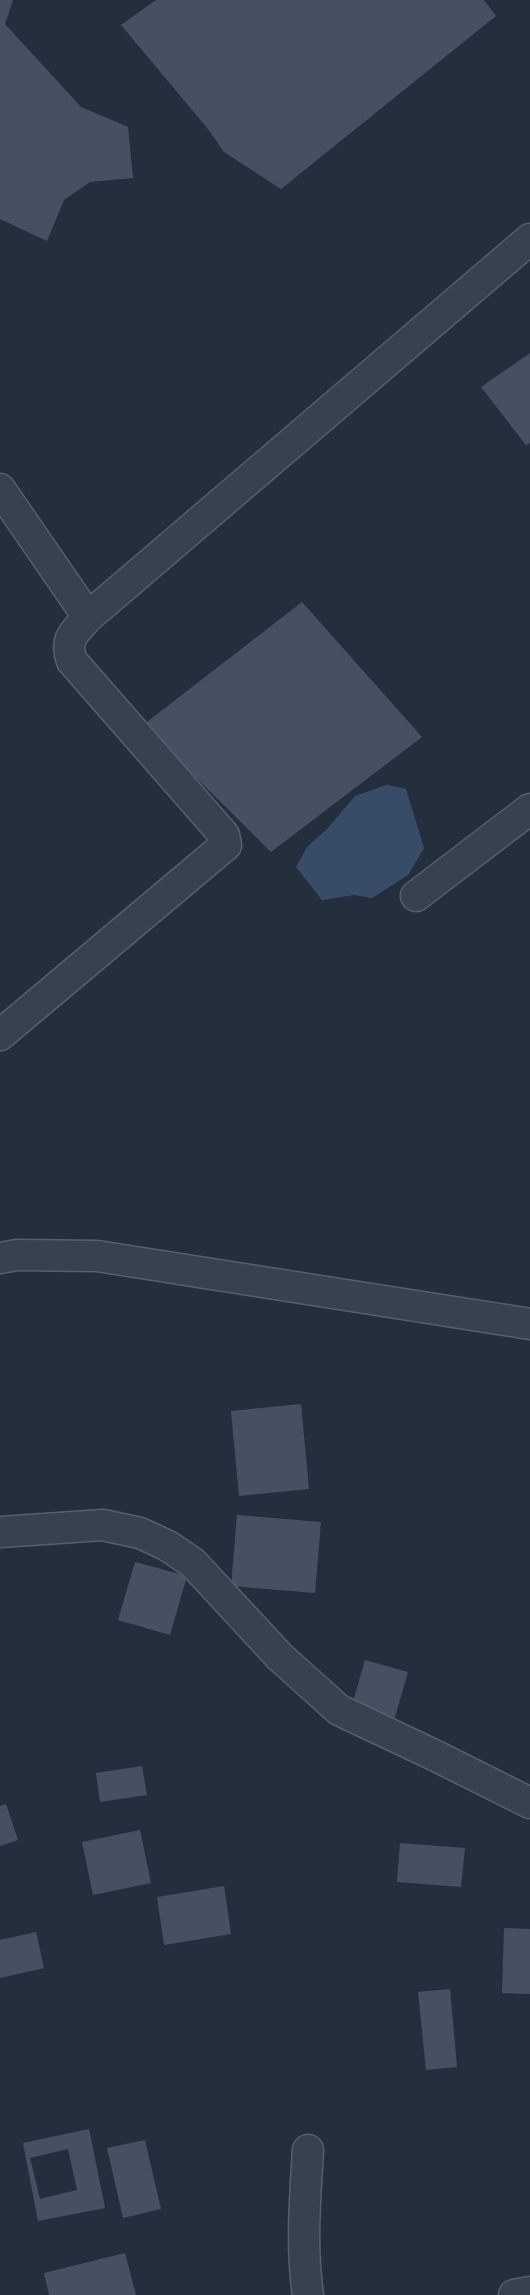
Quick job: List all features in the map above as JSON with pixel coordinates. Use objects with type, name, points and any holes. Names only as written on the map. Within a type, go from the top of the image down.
[{"type":"street","points":[[0,1035],[223,849],[226,844],[224,835],[72,661],[67,648],[71,635],[88,617],[530,239]]},
{"type":"street","points":[[0,489],[88,617]]},
{"type":"street","points":[[416,896],[530,809]]},
{"type":"street","points":[[0,1258],[17,1255],[97,1256],[530,1324]]},
{"type":"street","points":[[0,1532],[103,1525],[140,1533],[168,1546],[193,1563],[280,1658],[339,1710],[530,1803]]},
{"type":"street","points":[[308,2150],[304,2271],[308,2295]]},
{"type":"street","points":[[514,2295],[530,2292]]},
{"type":"water","points":[[387,785],[406,789],[424,848],[408,875],[372,898],[354,895],[322,900],[296,867],[307,847],[327,829],[355,796]]},
{"type":"building","points":[[0,0],[13,0],[5,24],[81,107],[128,127],[133,178],[90,182],[64,200],[47,241],[0,219]]},
{"type":"building","points":[[156,0],[484,0],[496,16],[281,189],[224,152],[208,129],[121,25]]},
{"type":"building","points":[[530,353],[530,443],[526,445],[481,387]]},
{"type":"building","points":[[302,602],[422,737],[271,852],[143,725]]},
{"type":"building","points":[[301,1404],[309,1489],[239,1496],[231,1411]]},
{"type":"building","points":[[237,1515],[321,1522],[315,1593],[231,1586]]},
{"type":"building","points":[[135,1562],[187,1576],[170,1635],[118,1620]]},
{"type":"building","points":[[365,1660],[408,1672],[393,1724],[350,1712]]},
{"type":"building","points":[[142,1766],[147,1795],[100,1802],[96,1773]]},
{"type":"building","points":[[6,1804],[18,1840],[0,1846],[0,1806]]},
{"type":"building","points":[[140,1830],[151,1883],[93,1895],[82,1842]]},
{"type":"building","points":[[400,1843],[465,1848],[461,1887],[397,1882]]},
{"type":"building","points":[[224,1886],[231,1934],[164,1945],[157,1897]]},
{"type":"building","points":[[504,1928],[530,1929],[530,1994],[502,1993]]},
{"type":"building","points":[[36,1932],[44,1968],[0,1978],[0,1940]]},
{"type":"building","points":[[450,1989],[457,2067],[426,2070],[418,1992]]},
{"type":"building","points":[[89,2129],[105,2208],[38,2221],[23,2143]],"holes":[[[68,2149],[77,2190],[40,2199],[30,2158]]]},
{"type":"building","points":[[145,2140],[161,2209],[123,2218],[107,2148]]},
{"type":"building","points":[[125,2253],[136,2295],[49,2295],[44,2273]]}]
